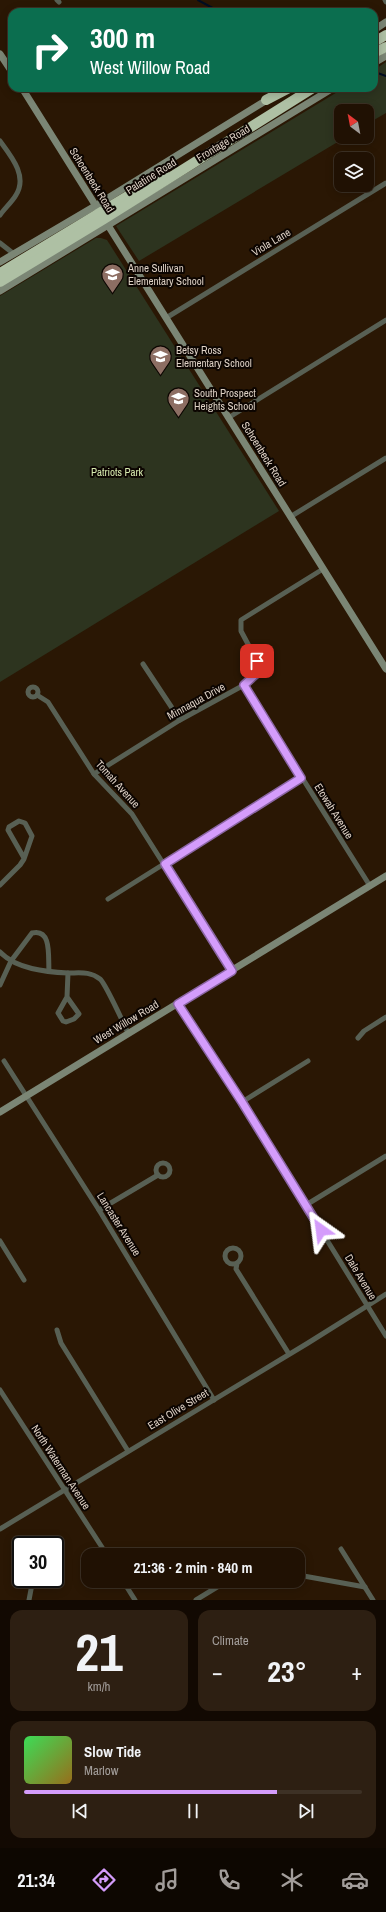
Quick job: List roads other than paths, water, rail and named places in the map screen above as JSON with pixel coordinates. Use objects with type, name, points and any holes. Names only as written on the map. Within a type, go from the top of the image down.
[{"type":"highway","points":[[266,100],[281,92]]},
{"type":"highway","name":"Palatine Road","points":[[0,282],[296,92]]},
{"type":"highway","name":"Palatine Road","points":[[0,273],[101,216],[306,92]]},
{"type":"street","points":[[0,54],[8,66]]},
{"type":"street","name":"Schoenbeck Road","points":[[24,92],[386,669]]},
{"type":"street","name":"Frontage Road","points":[[0,291],[101,216],[278,92]]},
{"type":"street","name":"Frontage Road","points":[[0,261],[101,216],[327,92]]},
{"type":"street","points":[[0,141],[13,159],[18,170],[20,175],[20,186],[16,195],[0,215]]},
{"type":"street","name":"Viola Lane","points":[[166,318],[386,183]]},
{"type":"street","points":[[0,243],[14,254]]},
{"type":"street","points":[[228,418],[386,320]]},
{"type":"street","points":[[290,517],[386,458]]},
{"type":"street","name":"Minnaqua Drive","points":[[94,774],[180,720],[244,685],[256,674],[257,661],[241,631],[241,620],[323,569]]},
{"type":"street","points":[[143,664],[180,720]]},
{"type":"street","name":"Etowah Avenue","points":[[244,685],[370,886]]},
{"type":"street","name":"Tomah Avenue","points":[[37,695],[48,702],[94,774],[132,814],[232,971]]},
{"type":"street","points":[[108,899],[301,778]]},
{"type":"street","points":[[0,885],[20,865],[24,858],[32,836],[25,823],[19,821],[9,827],[8,830],[24,858]]},
{"type":"street","name":"West Willow Road","points":[[0,1112],[386,876]]},
{"type":"street","points":[[0,985],[11,961],[28,936],[32,933],[39,932],[46,939],[49,970]]},
{"type":"street","points":[[1,955],[11,961],[32,968],[68,973],[86,972],[101,979],[128,1033]]},
{"type":"street","points":[[67,997],[79,1014],[74,1019],[66,1022],[62,1021],[58,1013],[67,997],[68,973]]},
{"type":"street","name":"Dale Avenue","points":[[178,1004],[242,1102],[366,1306],[386,1336]]},
{"type":"street","points":[[358,1038],[364,1031],[386,1017]]},
{"type":"street","name":"Lancaster Avenue","points":[[4,1061],[99,1210],[214,1400]]},
{"type":"street","points":[[242,1102],[308,1061]]},
{"type":"street","points":[[306,1206],[386,1156]]},
{"type":"street","points":[[99,1210],[158,1175]]},
{"type":"street","points":[[0,1241],[24,1280]]},
{"type":"street","points":[[237,1263],[236,1269],[290,1354]]},
{"type":"street","name":"East Olive Street","points":[[0,1529],[290,1354],[386,1294]]},
{"type":"street","points":[[57,1330],[62,1343],[128,1451]]},
{"type":"street","name":"North Waterman Avenue","points":[[0,1390],[102,1548]]},
{"type":"street","points":[[341,1549],[373,1600]]},
{"type":"street","points":[[305,1576],[365,1588]]},
{"type":"street","points":[[29,1600],[32,1588]]},
{"type":"street","points":[[127,1588],[135,1600]]},
{"type":"street","points":[[196,1600],[216,1588]]},
{"type":"waterway","points":[[198,0],[213,8]]},
{"type":"waterway","points":[[378,73],[386,76]]},
{"type":"place","name":"Anne Sullivan Elementary School","points":[[112,294]]},
{"type":"place","name":"Betsy Ross Elementary School","points":[[160,376]]},
{"type":"place","name":"South Prospect Heights School","points":[[179,418]]},
{"type":"park label","name":"Patriots Park","points":[[117,472]]}]
